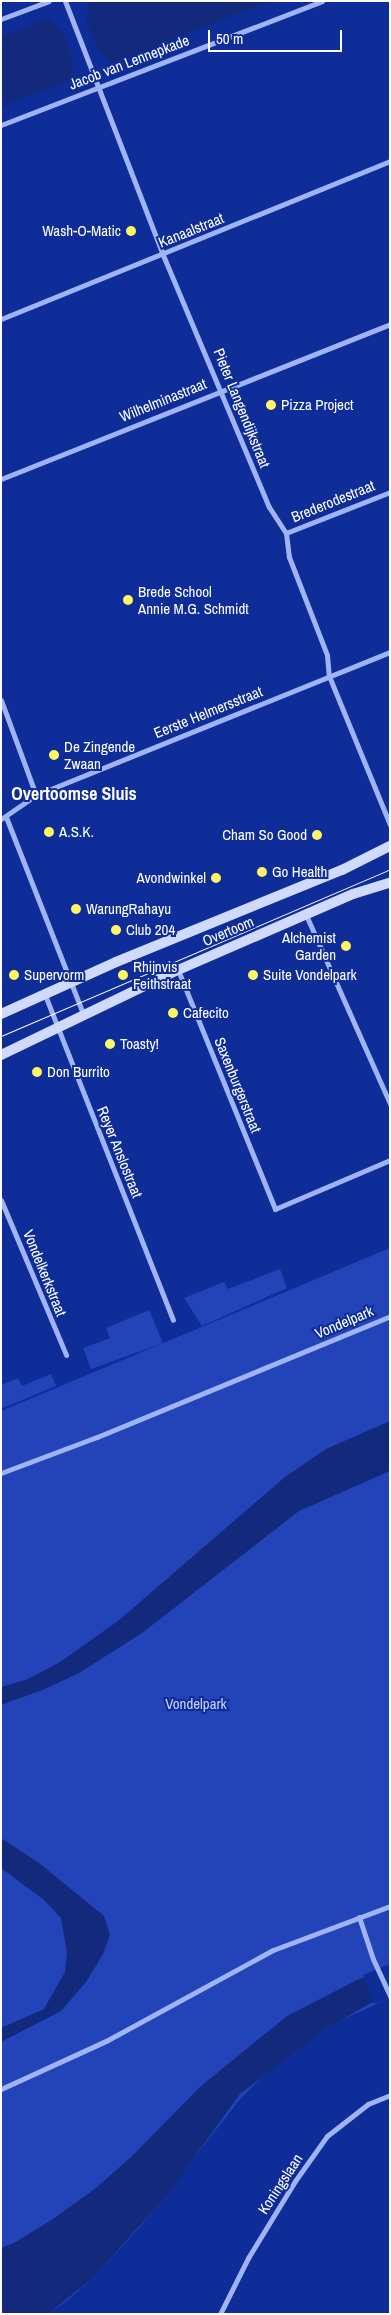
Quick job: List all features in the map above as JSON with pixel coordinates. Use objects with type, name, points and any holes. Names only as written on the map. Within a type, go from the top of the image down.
[{"type":"main road","name":"Overtoom","points":[[1,1014],[72,982],[342,870],[390,846]]},
{"type":"main road","name":"Overtoom","points":[[1,1055],[178,970],[353,894],[390,883]]},
{"type":"street","points":[[1,19],[49,1]]},
{"type":"street","name":"Pieter Langendijkstraat","points":[[65,1],[163,254],[269,507],[286,533],[289,557],[327,655],[329,676],[390,825]]},
{"type":"street","name":"Jacob van Lennepkade","points":[[1,125],[322,1]]},
{"type":"street","name":"Kanaalstraat","points":[[1,319],[390,162]]},
{"type":"street","name":"Wilhelminastraat","points":[[1,479],[390,324]]},
{"type":"street","name":"Brederodestraat","points":[[286,533],[390,492]]},
{"type":"street","name":"Eerste Helmersstraat","points":[[4,818],[36,794],[390,652]]},
{"type":"street","points":[[1,700],[36,794]]},
{"type":"street","points":[[4,818],[72,982],[84,1016]]},
{"type":"street","points":[[306,914],[390,1104]]},
{"type":"street","name":"Saxenburgerstraat","points":[[178,970],[275,1209],[390,1160]]},
{"type":"street","name":"Reyer Anslostraat","points":[[45,994],[173,1320]]},
{"type":"street","name":"Vondelkerkstraat","points":[[1,1200],[66,1355]]},
{"type":"street","name":"Vondelpark","points":[[1,1473],[97,1438],[390,1316]]},
{"type":"street","points":[[1,2089],[106,2041],[273,1950],[390,1906]]},
{"type":"street","points":[[359,1917],[390,1996]]},
{"type":"street","name":"Koningslaan","points":[[220,2314],[248,2258],[295,2181],[327,2136],[368,2104],[390,2095]]},
{"type":"green space","name":"Vondelpark","points":[[390,1248],[390,1998],[339,2021],[302,2044],[263,2076],[240,2099],[140,2227],[94,2277],[69,2299],[48,2314],[1,2314],[1,1411]]},
{"type":"green space","points":[[280,1269],[287,1288],[202,1326],[184,1298],[224,1282],[228,1289]]},
{"type":"green space","points":[[149,1310],[163,1343],[91,1369],[83,1348],[110,1338],[106,1328]]},
{"type":"green space","points":[[51,1374],[56,1386],[1,1409],[1,1385],[18,1378],[22,1386]]},
{"type":"shaded area","points":[[92,1],[270,1],[113,64],[97,48],[72,58],[73,79],[1,107],[1,37],[48,18],[63,33],[87,25],[88,3]]},
{"type":"shaded area","points":[[390,1421],[390,1471],[299,1511],[142,1633],[79,1673],[45,1689],[1,1705],[1,1687],[28,1679],[60,1662],[118,1621],[285,1477],[326,1449]]},
{"type":"shaded area","points":[[1,1838],[39,1863],[104,1916],[110,1935],[103,1954],[86,1982],[61,2011],[1,2042],[1,2028],[44,2009],[65,1972],[67,1953],[61,1918],[44,1900],[1,1868]]},
{"type":"shaded area","points":[[390,1967],[390,1995],[369,2004],[324,2030],[240,2094],[167,2195],[94,2277],[48,2314],[1,2314],[1,2248],[14,2243],[53,2219],[96,2188],[132,2156],[201,2086],[287,2016],[357,1980]]},
{"type":"pier","points":[[87,22],[98,50],[73,59],[63,31]]},
{"type":"pier","points":[[390,1964],[390,1998],[375,2004],[363,1975]]},
{"type":"tram line","points":[[1,1036],[390,869]]},
{"type":"place","name":"Wash-O-Matic","points":[[131,231]]},
{"type":"place","name":"Pizza Project","points":[[271,405]]},
{"type":"place","name":"Brede School Annie M.G. Schmidt","points":[[128,600]]},
{"type":"place","name":"De Zingende Zwaan","points":[[54,755]]},
{"type":"place","name":"A.S.K.","points":[[49,832]]},
{"type":"place","name":"Cham So Good","points":[[317,835]]},
{"type":"place","name":"Go Health","points":[[262,872]]},
{"type":"place","name":"Avondwinkel","points":[[216,878]]},
{"type":"place","name":"WarungRahayu","points":[[76,909]]},
{"type":"place","name":"Club 204","points":[[116,930]]},
{"type":"place","name":"Alchemist Garden","points":[[346,946]]},
{"type":"place","name":"Supervorm","points":[[14,975]]},
{"type":"place","name":"Rhijnvis Feithstraat","points":[[123,975]]},
{"type":"place","name":"Suite Vondelpark","points":[[253,975]]},
{"type":"place","name":"Cafecito","points":[[173,1013]]},
{"type":"place","name":"Toasty!","points":[[110,1044]]},
{"type":"place","name":"Don Burrito","points":[[37,1072]]},
{"type":"district","name":"Overtoomse Sluis","points":[[74,794]]}]
